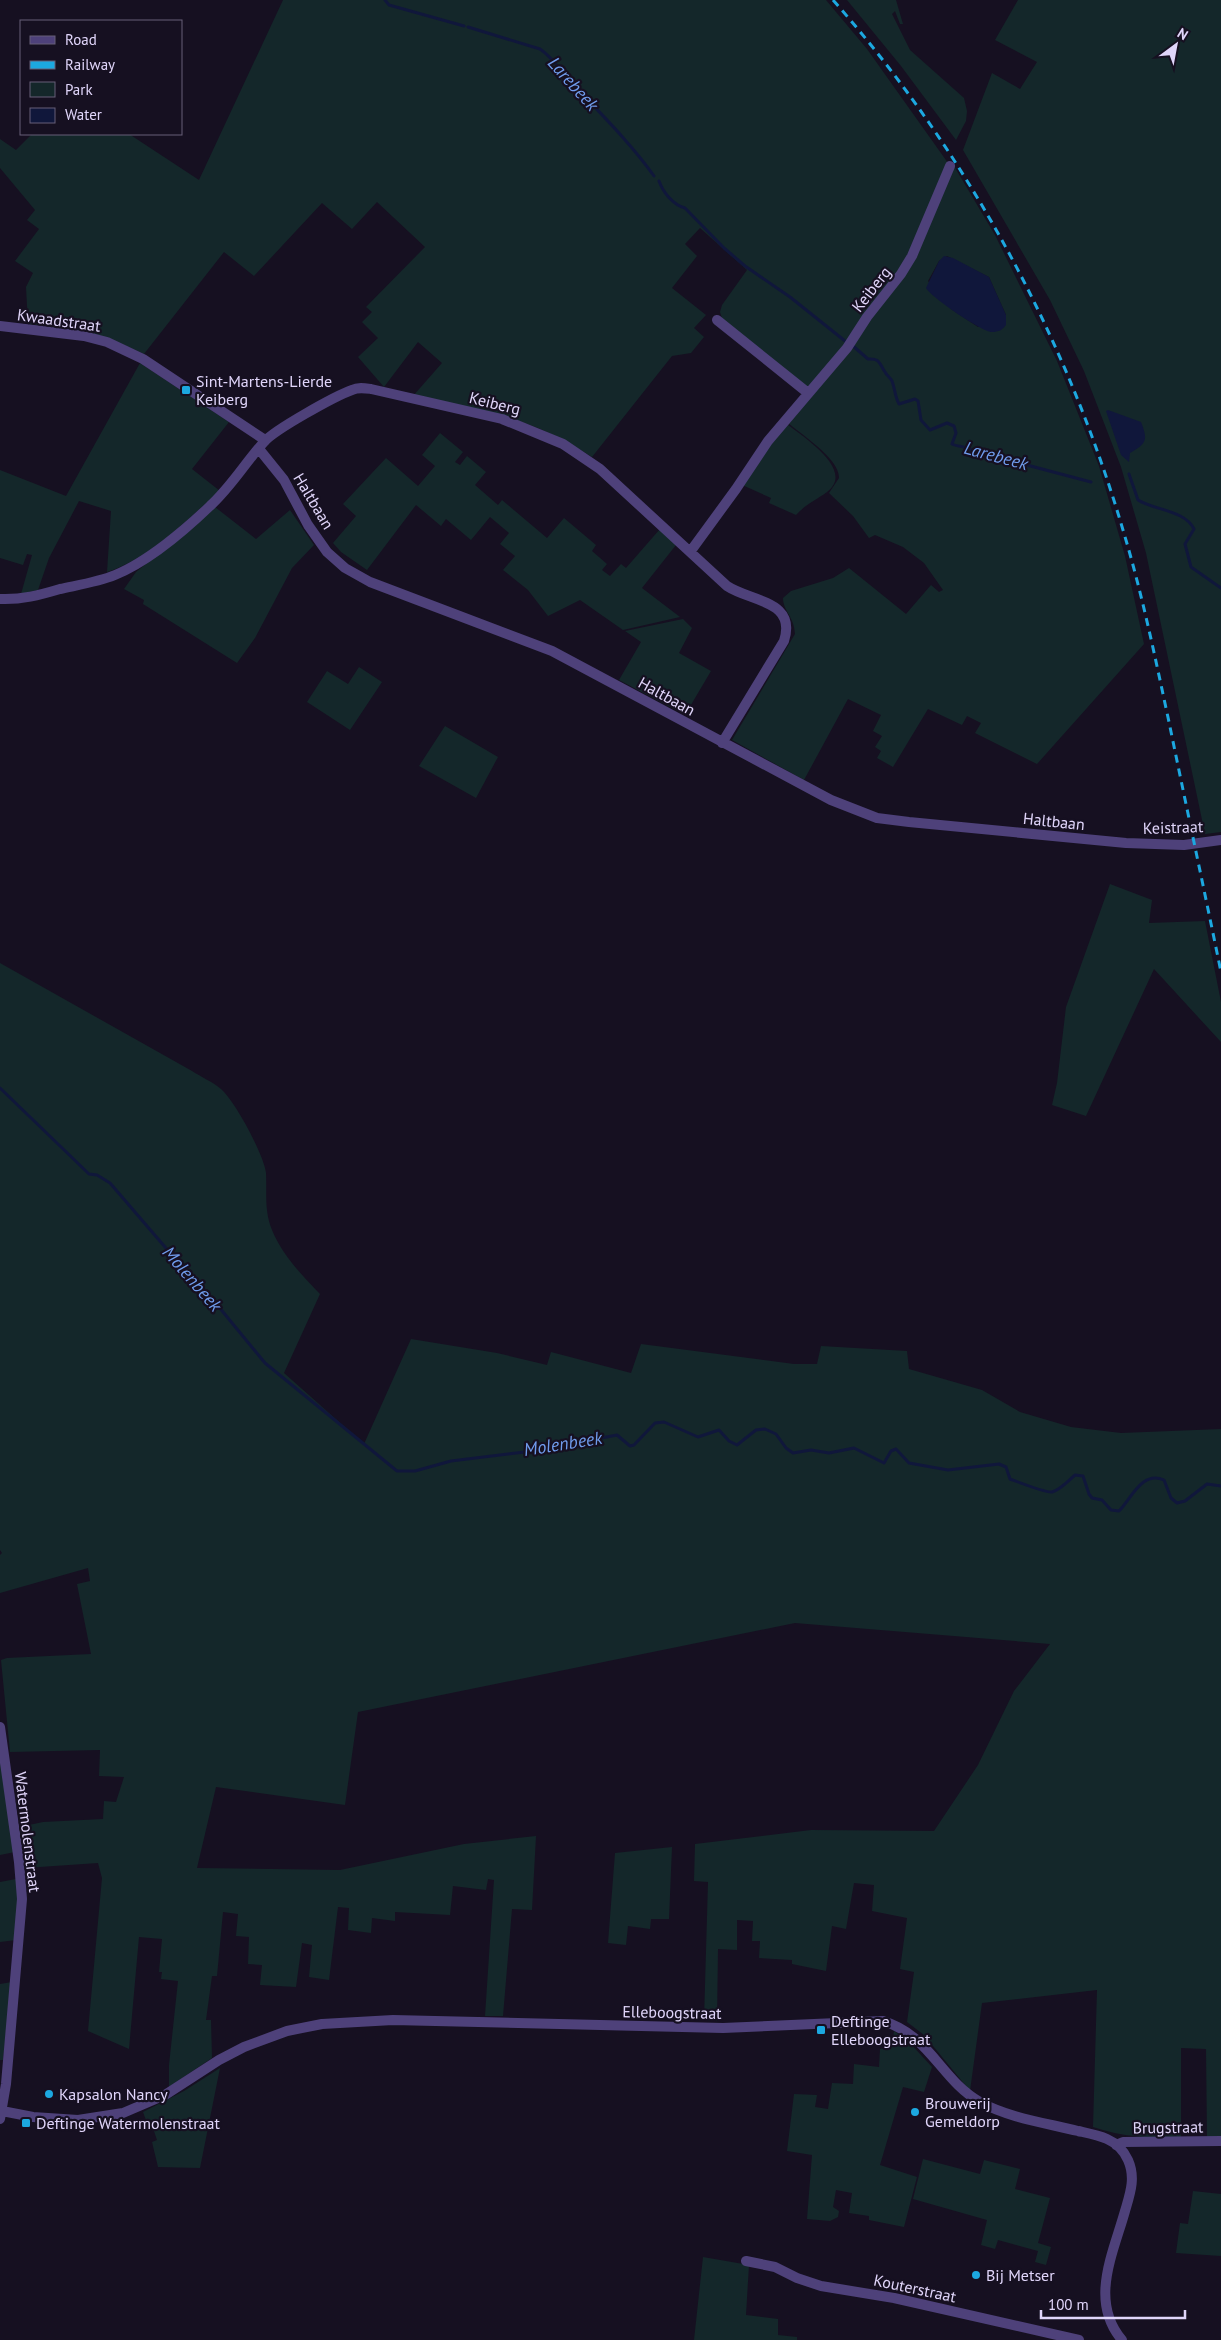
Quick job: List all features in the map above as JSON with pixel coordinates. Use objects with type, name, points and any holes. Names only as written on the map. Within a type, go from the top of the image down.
[{"type":"street","name":"Keiberg","points":[[690,552],[768,441],[847,348],[867,317],[902,274],[912,256],[950,166]]},
{"type":"street","points":[[716,320],[808,393]]},
{"type":"street","name":"Kwaadstraat","points":[[0,326],[84,336],[107,342],[143,359],[265,440]]},
{"type":"street","name":"Keiberg","points":[[265,440],[326,402],[360,388],[502,419],[544,434],[588,460],[736,592],[771,604],[785,621],[787,630],[784,642],[722,743]]},
{"type":"street","points":[[0,598],[14,600],[113,576],[144,560],[209,507],[235,480],[265,440]]},
{"type":"street","name":"Haltbaan","points":[[258,449],[284,480],[308,525],[328,552],[345,568],[370,582],[552,651],[831,800],[877,818],[1126,843]]},
{"type":"street","name":"Keistraat","points":[[1126,843],[1184,845],[1221,840]]},
{"type":"street","name":"Watermolenstraat","points":[[0,1727],[19,1862],[22,1899],[1,2115]]},
{"type":"street","name":"Elleboogstraat","points":[[1,2115],[78,2120],[123,2113],[165,2095],[219,2060],[244,2047],[287,2031],[322,2024],[393,2020],[723,2028],[875,2021],[900,2027],[921,2042],[952,2080],[970,2096],[982,2103],[1000,2111],[1106,2138],[1116,2144]]},
{"type":"street","name":"Brugstraat","points":[[1116,2144],[1123,2142],[1221,2141]]},
{"type":"street","points":[[1116,2144],[1127,2158],[1132,2186],[1103,2296],[1117,2339]]},
{"type":"street","name":"Kouterstraat","points":[[746,2261],[775,2267],[797,2278],[821,2286],[894,2298],[1079,2340]]},
{"type":"green space","points":[[283,0],[826,0],[867,49],[948,163],[905,262],[848,341],[813,383],[806,388],[723,321],[720,312],[722,305],[747,270],[700,228],[685,244],[697,256],[672,288],[706,315],[694,328],[704,337],[691,353],[672,356],[592,457],[570,443],[527,424],[484,411],[413,396],[442,363],[418,342],[384,387],[358,357],[378,338],[362,322],[372,312],[366,307],[425,247],[377,202],[352,229],[322,203],[254,276],[224,252],[144,354],[88,333],[28,324],[26,287],[33,273],[15,261],[39,229],[27,220],[35,210],[0,168],[0,139],[16,150],[31,135],[131,135],[199,180]]},
{"type":"green space","points":[[847,0],[896,0],[903,24],[900,24],[895,11],[892,14],[910,50],[964,98],[967,111],[966,121],[956,140],[901,66]]},
{"type":"green space","points":[[1018,0],[1221,0],[1221,832],[1205,834],[1146,553],[1121,467],[1084,371],[1050,300],[963,150],[992,73],[1020,89],[1037,62],[995,40]]},
{"type":"green space","points":[[954,166],[995,235],[1057,361],[1099,466],[1125,556],[1144,644],[1037,764],[975,733],[981,723],[967,716],[962,725],[928,709],[893,767],[877,758],[881,751],[875,747],[882,736],[873,731],[881,715],[848,699],[804,780],[732,740],[795,634],[793,623],[783,603],[783,598],[791,591],[833,578],[849,568],[906,614],[931,585],[939,592],[943,590],[924,563],[903,547],[875,535],[869,538],[853,516],[829,493],[839,478],[838,471],[833,463],[827,455],[788,423],[897,283]],"holes":[[[947,256],[989,277],[1006,315],[1005,319],[978,327],[951,309],[928,281],[939,261]]]},
{"type":"green space","points":[[140,363],[229,422],[192,469],[220,491],[153,548],[123,566],[107,572],[111,511],[79,501],[49,558],[38,590],[21,594],[32,555],[27,554],[23,565],[0,558],[0,470],[66,496]]},
{"type":"green space","points":[[787,424],[824,455],[831,464],[835,474],[834,483],[827,492],[796,515],[769,503],[771,498],[740,484]]},
{"type":"green space","points":[[440,433],[463,452],[455,462],[460,465],[467,456],[486,472],[475,485],[498,505],[502,500],[547,538],[564,518],[596,545],[592,551],[607,564],[602,570],[610,576],[621,564],[626,568],[660,529],[676,545],[642,588],[680,617],[623,630],[580,600],[548,616],[528,590],[503,570],[515,556],[500,544],[509,533],[490,517],[471,540],[446,519],[441,526],[416,505],[367,570],[341,552],[333,543],[356,516],[343,504],[386,458],[418,486],[435,466],[422,455]]},
{"type":"green space","points":[[215,507],[256,539],[290,510],[314,545],[292,568],[255,638],[237,663],[143,604],[144,600],[124,589],[136,572]]},
{"type":"green space","points":[[683,619],[692,628],[679,653],[711,671],[685,715],[619,680],[641,642],[625,631]]},
{"type":"green space","points":[[359,667],[382,682],[350,730],[307,702],[327,671],[348,684]]},
{"type":"green space","points":[[445,726],[498,757],[476,798],[419,766]]},
{"type":"green space","points":[[1110,884],[1152,900],[1149,923],[1205,921],[1221,1002],[1221,1042],[1154,969],[1086,1116],[1052,1105],[1057,1083],[1066,1007]]},
{"type":"green space","points":[[0,963],[211,1082],[227,1095],[248,1129],[264,1165],[269,1223],[276,1239],[293,1264],[320,1294],[284,1373],[364,1444],[411,1339],[497,1353],[547,1365],[551,1352],[631,1373],[641,1344],[794,1364],[817,1364],[821,1346],[907,1351],[909,1369],[982,1390],[1020,1412],[1071,1427],[1121,1433],[1221,1429],[1221,2138],[1207,2138],[1206,2049],[1181,2048],[1181,2138],[1136,2136],[1093,2127],[1097,1990],[982,2003],[970,2091],[924,2035],[907,2022],[914,1972],[900,1969],[907,1918],[872,1911],[874,1885],[854,1883],[846,1929],[832,1926],[826,1971],[792,1964],[792,1960],[759,1958],[760,1941],[752,1941],[753,1921],[737,1920],[737,1950],[718,1949],[717,2021],[704,2020],[708,1882],[694,1881],[695,1844],[811,1830],[934,1831],[978,1765],[1014,1691],[1050,1644],[795,1623],[358,1712],[345,1805],[216,1787],[197,1868],[340,1870],[464,1844],[536,1836],[532,1910],[512,1909],[503,2016],[485,2016],[494,1880],[488,1879],[486,1890],[453,1886],[450,1915],[395,1912],[395,1921],[372,1918],[371,1933],[348,1930],[349,1908],[338,1907],[329,1980],[309,1977],[312,1945],[302,1943],[296,1987],[260,1985],[262,1965],[248,1964],[249,1937],[236,1936],[238,1914],[223,1912],[217,1976],[212,1976],[206,2020],[211,2020],[212,2058],[169,2087],[169,2065],[178,1981],[161,1979],[162,1972],[159,1972],[162,1939],[139,1937],[129,2049],[88,2031],[102,1878],[98,1863],[25,1868],[20,1827],[43,1822],[103,1819],[104,1801],[116,1802],[124,1777],[99,1776],[100,1750],[10,1752],[1,1660],[7,1658],[91,1654],[77,1584],[90,1581],[88,1568],[0,1593],[0,1555],[2,1553],[0,1550]]},
{"type":"green space","points":[[0,1753],[15,1852],[0,1855]]},
{"type":"green space","points":[[672,1847],[669,1919],[651,1919],[650,1929],[628,1926],[626,1945],[608,1943],[615,1853]]},
{"type":"green space","points":[[16,1879],[18,1904],[16,1940],[0,1942],[0,1882]]},
{"type":"green space","points":[[12,1982],[3,2060],[0,2060],[0,1984]]},
{"type":"green space","points":[[894,2031],[909,2042],[932,2067],[924,2092],[903,2087],[880,2165],[917,2177],[904,2227],[869,2220],[869,2216],[849,2213],[852,2193],[836,2190],[833,2207],[839,2211],[838,2217],[830,2221],[807,2219],[812,2155],[787,2151],[794,2094],[817,2095],[815,2107],[828,2109],[832,2083],[853,2084],[854,2064],[879,2067],[880,2049],[892,2046]]},
{"type":"green space","points":[[220,2068],[200,2168],[158,2167],[152,2142],[157,2140],[151,2122],[147,2123],[143,2112],[184,2091]]},
{"type":"green space","points":[[923,2159],[980,2174],[984,2160],[1020,2169],[1015,2189],[1050,2198],[1038,2243],[1051,2247],[1046,2265],[1035,2262],[1038,2251],[998,2240],[995,2249],[981,2245],[987,2220],[913,2199]]},
{"type":"green space","points":[[1193,2191],[1221,2194],[1221,2256],[1176,2253],[1180,2223],[1188,2224]]},
{"type":"green space","points":[[703,2257],[749,2265],[746,2315],[778,2319],[778,2335],[797,2337],[797,2340],[694,2340]]},
{"type":"water","points":[[944,256],[953,258],[989,277],[1006,315],[1006,325],[1002,329],[992,332],[978,326],[946,306],[926,288],[939,261]]},
{"type":"water","points":[[1108,410],[1141,422],[1145,433],[1143,444],[1130,453],[1129,462],[1121,455],[1106,411]]},
{"type":"waterway","name":"Larebeek","points":[[385,0],[389,5],[464,26]]},
{"type":"waterway","name":"Larebeek","points":[[468,27],[540,49],[544,52],[624,139],[654,176]]},
{"type":"waterway","name":"Larebeek","points":[[659,181],[669,198],[685,208],[724,248],[845,341]]},
{"type":"waterway","name":"Larebeek","points":[[853,346],[868,359],[875,359],[879,362],[892,381],[899,404],[915,399],[918,401],[921,420],[930,430],[947,423],[954,426],[956,433],[952,444],[1091,482]]},
{"type":"waterway","name":"Larebeek","points":[[1129,474],[1138,500],[1176,514],[1190,523],[1194,529],[1185,544],[1191,567],[1221,588]]},
{"type":"waterway","name":"Molenbeek","points":[[0,1088],[89,1174],[97,1175],[110,1183],[208,1297],[214,1301],[265,1363],[397,1471],[415,1471],[451,1461],[533,1451],[617,1435],[630,1446],[634,1445],[655,1423],[664,1422],[698,1437],[719,1430],[729,1441],[737,1445],[756,1430],[765,1429],[776,1434],[786,1448],[793,1453],[811,1450],[829,1453],[854,1448],[884,1463],[891,1451],[896,1449],[909,1463],[948,1470],[999,1464],[1006,1467],[1010,1479],[1049,1492],[1058,1489],[1075,1475],[1083,1476],[1092,1498],[1102,1500],[1111,1510],[1119,1511],[1138,1487],[1149,1479],[1164,1480],[1171,1498],[1177,1503],[1185,1501],[1207,1484],[1221,1486]]},
{"type":"railway","points":[[833,0],[882,58],[927,120],[969,183],[1007,249],[1042,317],[1072,387],[1100,458],[1136,577],[1159,673],[1221,972]]},
{"type":"place","name":"Sint-Martens-Lierde Keiberg","points":[[186,390]]},
{"type":"place","name":"Deftinge Elleboogstraat","points":[[821,2030]]},
{"type":"place","name":"Kapsalon Nancy","points":[[49,2094]]},
{"type":"place","name":"Brouwerij Gemeldorp","points":[[915,2112]]},
{"type":"place","name":"Deftinge Watermolenstraat","points":[[26,2123]]},
{"type":"place","name":"Bij Metser","points":[[976,2275]]}]
